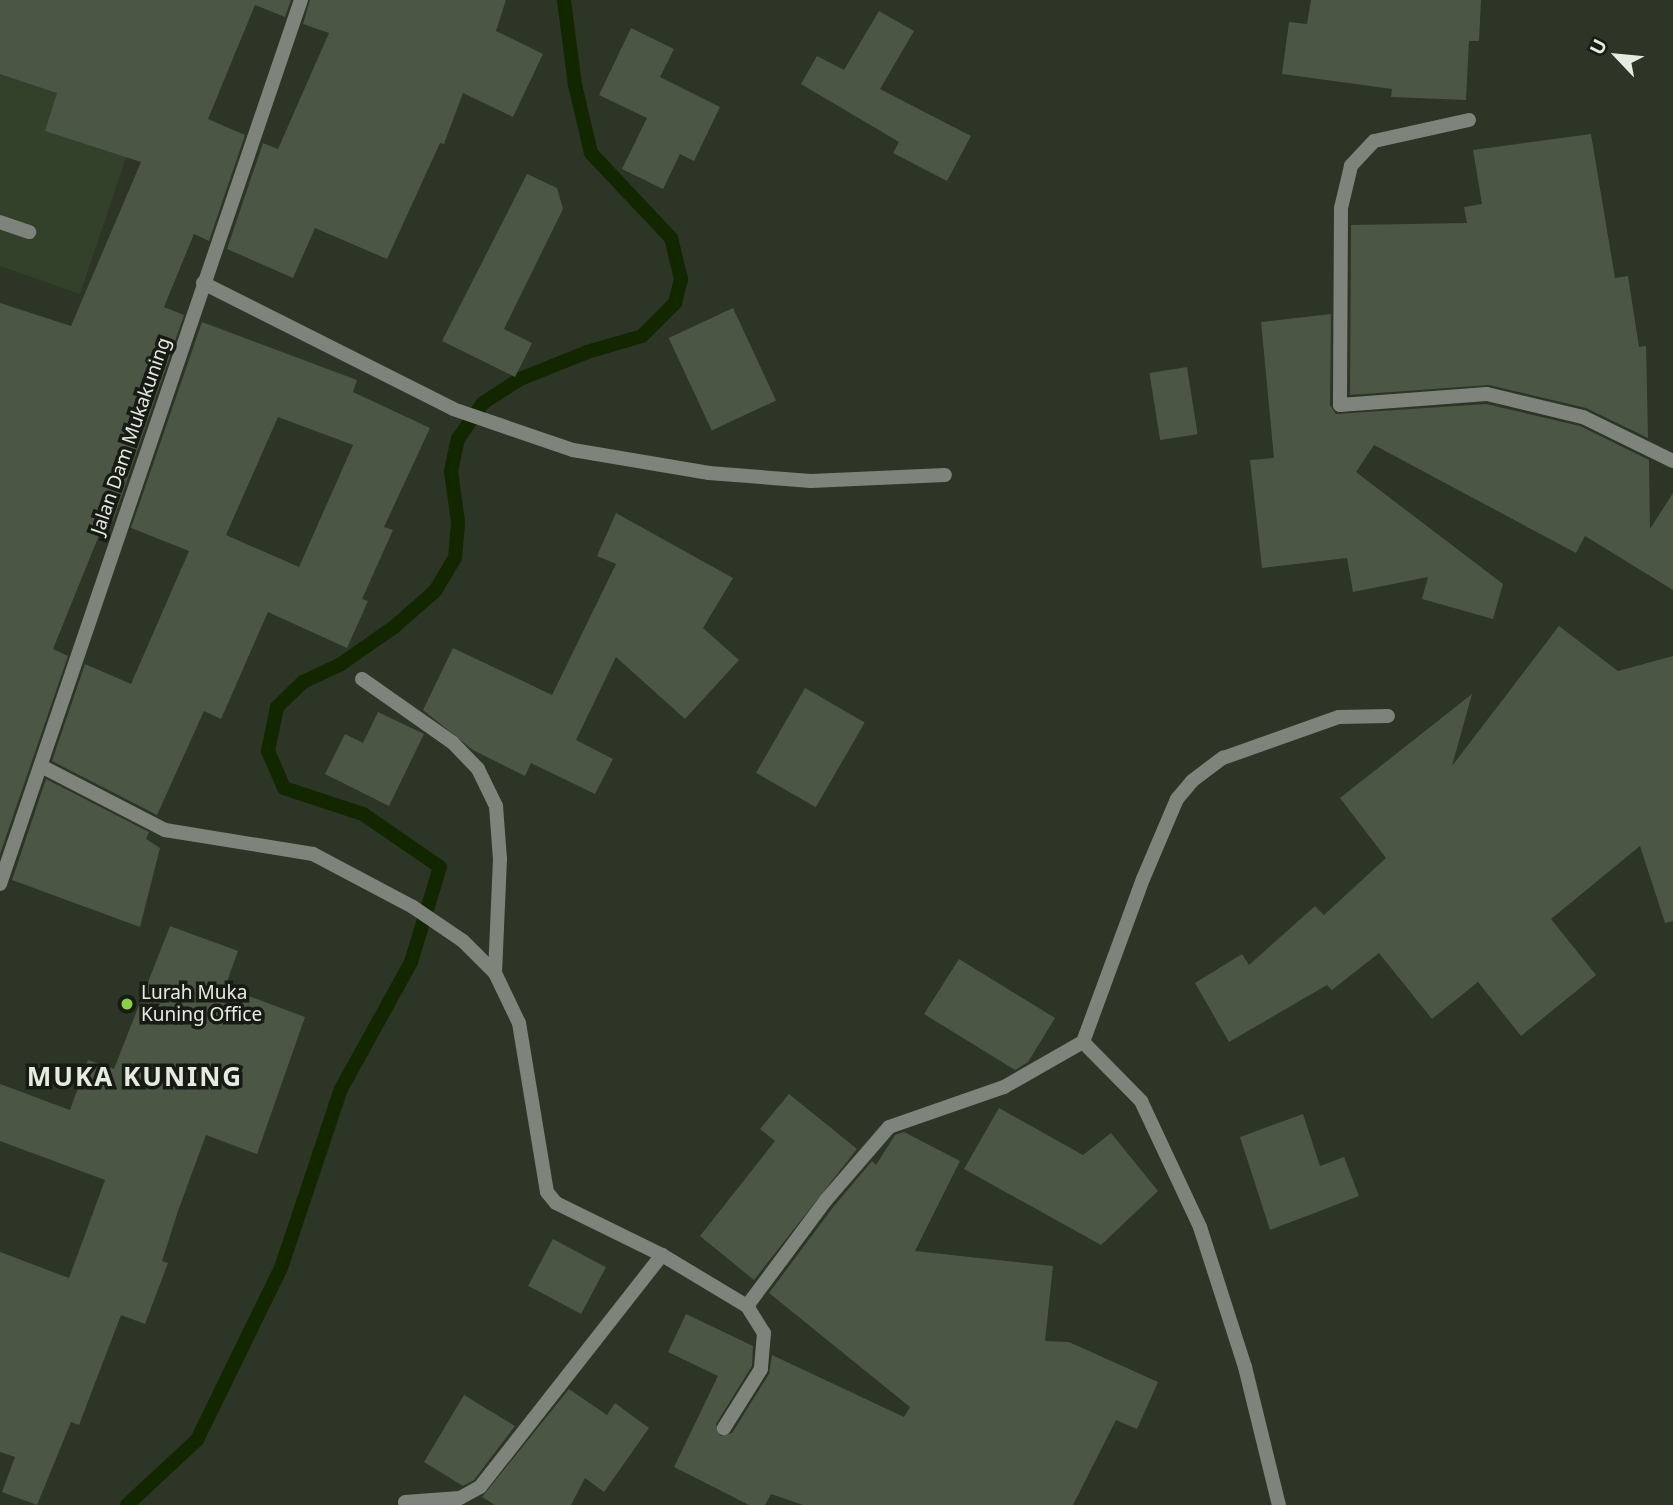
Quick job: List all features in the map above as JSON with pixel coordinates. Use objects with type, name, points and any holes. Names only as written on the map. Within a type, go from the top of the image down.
[{"type":"street","name":"Jalan Dam Mukakuning","points":[[0,884],[301,0]]},
{"type":"street","points":[[1469,120],[1374,141],[1351,166],[1341,208],[1340,405],[1487,394],[1583,416],[1673,461]]},
{"type":"street","points":[[0,222],[29,232]]},
{"type":"street","points":[[203,283],[453,409],[516,432],[619,461],[709,473],[811,481],[945,475]]},
{"type":"street","points":[[362,679],[453,743],[478,769],[496,806],[500,859],[495,974]]},
{"type":"street","points":[[747,1306],[826,1200],[889,1128],[1004,1087],[1083,1042],[1148,868],[1177,799],[1192,781],[1223,758],[1339,717],[1388,716]]},
{"type":"street","points":[[41,766],[165,830],[313,854],[413,907],[463,941],[495,974],[519,1023],[547,1192],[556,1203],[662,1255],[747,1306],[764,1333],[761,1369],[724,1428]]},
{"type":"street","points":[[1083,1042],[1141,1101],[1200,1227],[1245,1367],[1279,1505]]},
{"type":"street","points":[[405,1502],[460,1498],[480,1487],[662,1255]]},
{"type":"shaded area","points":[[0,0],[179,0],[80,294],[0,266]]},
{"type":"building","points":[[0,0],[291,0],[285,17],[255,5],[208,119],[245,135],[209,241],[194,234],[164,307],[184,315],[113,521],[106,518],[53,649],[68,656],[0,854],[0,303],[71,326],[141,162],[45,131],[57,93],[0,74]]},
{"type":"building","points":[[310,0],[506,0],[496,31],[543,54],[513,117],[463,93],[444,144],[440,143],[387,259],[315,228],[293,278],[227,249],[263,143],[278,149],[329,33],[303,24]]},
{"type":"building","points":[[1311,0],[1481,0],[1479,41],[1469,41],[1466,100],[1391,97],[1392,89],[1282,74],[1289,22],[1307,24]]},
{"type":"building","points":[[879,11],[914,31],[880,89],[971,136],[947,181],[893,153],[899,142],[801,84],[817,56],[844,70]]},
{"type":"building","points":[[631,28],[674,49],[660,77],[720,107],[694,161],[680,154],[663,189],[622,169],[647,118],[599,95]]},
{"type":"building","points":[[1591,134],[1615,278],[1628,276],[1639,347],[1646,346],[1648,438],[1586,408],[1489,385],[1350,395],[1351,225],[1467,223],[1464,207],[1482,204],[1473,150]]},
{"type":"building","points":[[527,174],[557,188],[563,209],[504,329],[532,343],[515,377],[442,341]]},
{"type":"building","points":[[733,308],[776,400],[712,430],[669,338]]},
{"type":"building","points":[[1331,314],[1330,405],[1336,414],[1486,404],[1580,426],[1649,460],[1650,529],[1673,493],[1673,590],[1585,536],[1576,553],[1374,445],[1356,472],[1503,584],[1493,619],[1422,599],[1428,577],[1353,592],[1347,558],[1262,568],[1250,460],[1274,458],[1261,322]]},
{"type":"building","points":[[202,322],[357,380],[353,392],[430,428],[384,527],[393,530],[362,599],[368,601],[347,648],[268,612],[221,719],[204,711],[157,815],[52,761],[85,664],[131,684],[189,551],[131,528]],"holes":[[[278,417],[353,445],[299,567],[226,535]]]},
{"type":"building","points":[[1187,367],[1198,434],[1160,440],[1149,373]]},
{"type":"building","points":[[616,513],[733,578],[703,628],[739,660],[685,719],[616,657],[576,740],[613,759],[595,794],[531,763],[525,776],[473,750],[423,710],[453,648],[552,695],[616,564],[597,556]]},
{"type":"building","points":[[1559,626],[1618,671],[1673,656],[1673,921],[1665,923],[1640,846],[1551,919],[1596,975],[1521,1036],[1478,982],[1432,1019],[1379,953],[1332,990],[1327,985],[1229,1042],[1195,983],[1242,954],[1249,965],[1315,906],[1324,915],[1386,858],[1340,798],[1472,694],[1452,766]]},
{"type":"building","points":[[805,688],[865,722],[816,807],[756,773]]},
{"type":"building","points":[[378,712],[424,734],[389,806],[325,774],[345,734],[363,743]]},
{"type":"building","points":[[46,779],[149,832],[146,839],[160,848],[140,927],[12,880]]},
{"type":"building","points":[[170,926],[238,951],[225,987],[305,1017],[257,1154],[206,1135],[178,1211],[162,1261],[168,1263],[145,1324],[121,1315],[79,1425],[71,1422],[37,1505],[2,1492],[15,1457],[0,1452],[0,1252],[69,1278],[105,1180],[0,1141],[0,1084],[70,1110],[88,1060],[114,1069]]},
{"type":"building","points":[[959,959],[1055,1018],[1028,1062],[1015,1070],[924,1014]]},
{"type":"building","points":[[789,1094],[857,1149],[754,1280],[700,1236],[775,1141],[760,1129]]},
{"type":"building","points":[[999,1108],[1083,1155],[1111,1133],[1158,1191],[1101,1245],[964,1169]]},
{"type":"building","points":[[1303,1114],[1320,1166],[1344,1157],[1359,1196],[1270,1230],[1240,1137]]},
{"type":"building","points":[[904,1132],[960,1161],[915,1251],[1053,1266],[1045,1341],[1069,1342],[1158,1382],[1137,1429],[1116,1420],[1073,1505],[803,1505],[771,1494],[765,1505],[749,1505],[674,1467],[718,1376],[668,1352],[686,1314],[753,1346],[752,1366],[716,1424],[720,1436],[732,1433],[769,1374],[772,1355],[904,1417],[910,1407],[769,1293],[834,1206],[872,1161],[876,1165],[895,1135]]},
{"type":"building","points":[[553,1239],[606,1267],[581,1314],[528,1286]]},
{"type":"building","points":[[569,1389],[607,1415],[615,1403],[649,1428],[604,1492],[585,1478],[571,1505],[495,1505],[482,1497]]},
{"type":"building","points":[[464,1395],[515,1426],[474,1480],[463,1486],[424,1462]]},
{"type":"waterway","points":[[127,1505],[197,1440],[281,1268],[341,1089],[411,962],[440,867],[363,814],[284,788],[268,751],[277,707],[303,682],[341,664],[394,627],[435,591],[455,558],[458,522],[451,471],[458,439],[483,403],[520,379],[587,352],[642,336],[675,303],[681,279],[671,238],[591,153],[575,85],[564,0]]},
{"type":"place","name":"Lurah Muka Kuning Office","points":[[127,1004]]},
{"type":"district","name":"MUKA KUNING","points":[[135,1077]]}]
